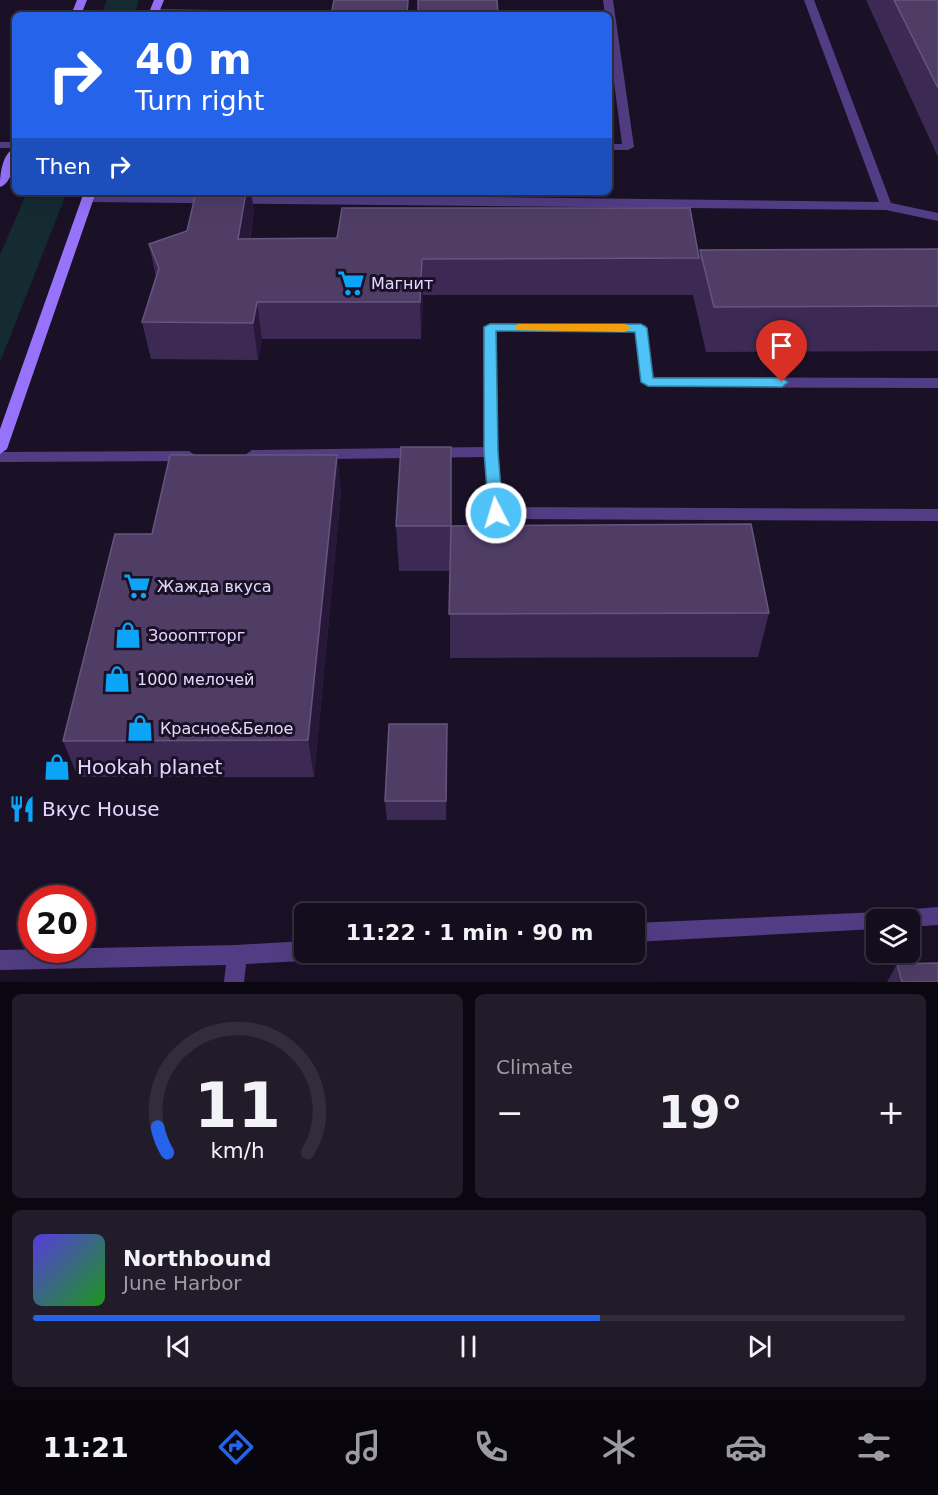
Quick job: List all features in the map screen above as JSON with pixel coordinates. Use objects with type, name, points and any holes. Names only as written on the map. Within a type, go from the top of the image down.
[{"type":"main road","points":[[0,184],[12,158]]},
{"type":"main road","points":[[0,449],[89,195]]},
{"type":"lane","points":[[809,0],[886,206]]},
{"type":"lane","points":[[612,32],[628,147],[612,147]]},
{"type":"lane","points":[[89,195],[443,196],[886,206],[938,217]]},
{"type":"lane","points":[[938,383],[648,382],[641,328],[490,327],[491,452],[496,513],[938,515]]},
{"type":"lane","points":[[234,455],[491,452]]},
{"type":"lane","points":[[0,457],[198,456]]},
{"type":"lane","points":[[920,917],[938,916]]},
{"type":"lane","points":[[645,932],[866,921]]},
{"type":"lane","points":[[0,960],[294,952]]},
{"type":"lane","points":[[234,982],[237,955]]},
{"type":"green space","points":[[107,0],[139,0],[135,12],[102,12]]},
{"type":"green space","points":[[26,195],[66,195],[0,362],[0,255]]},
{"type":"building","points":[[334,0],[408,0],[407,12],[332,12]]},
{"type":"building","points":[[418,0],[497,0],[498,12],[418,12]]},
{"type":"building","points":[[894,0],[938,0],[938,88]]},
{"type":"building","points":[[195,195],[245,195],[238,239],[337,238],[342,208],[690,208],[699,258],[422,259],[420,302],[257,302],[253,323],[142,322],[159,268],[149,244],[187,231]]},
{"type":"building","points":[[938,249],[938,306],[714,307],[700,250]]},
{"type":"building","points":[[401,447],[451,447],[451,526],[396,526]]},
{"type":"building","points":[[170,455],[337,455],[308,740],[63,741],[115,534],[152,534]]},
{"type":"building","points":[[751,524],[769,613],[449,614],[451,526]]},
{"type":"building","points":[[389,724],[447,724],[446,801],[385,801]]},
{"type":"building","points":[[938,963],[938,982],[902,982],[897,964]]},
{"type":"slow traffic","points":[[520,328],[625,328]]},
{"type":"place","name":"Магнит","points":[[351,283]]},
{"type":"place","name":"Жажда вкуса","points":[[137,586]]},
{"type":"place","name":"Зоооптторг","points":[[128,635]]},
{"type":"place","name":"1000 мелочей","points":[[117,679]]},
{"type":"place","name":"Красное&Белое","points":[[140,728]]},
{"type":"place","name":"Hookah planet","points":[[57,767]]},
{"type":"place","name":"Вкус House","points":[[22,809]]},
{"type":"route","points":[[496,513],[491,452],[490,327],[641,328],[648,382],[782,382]]}]
